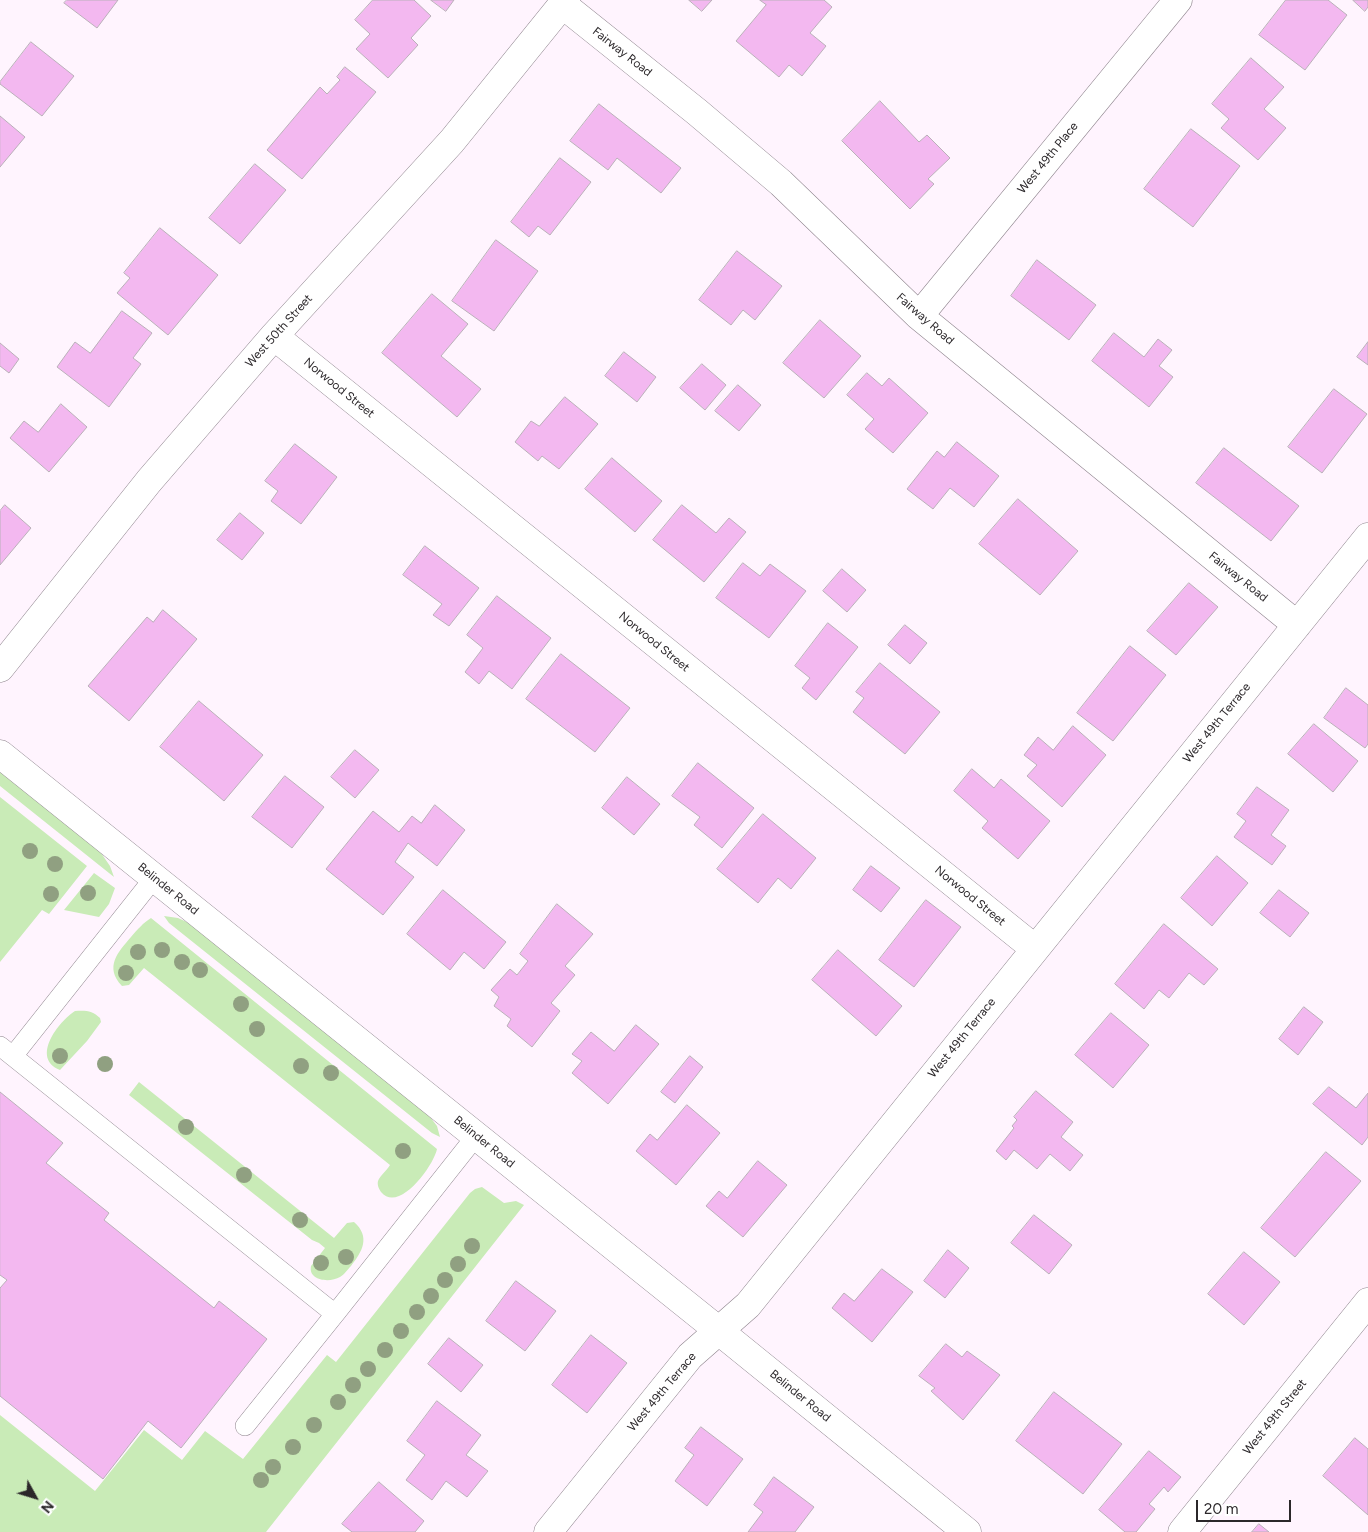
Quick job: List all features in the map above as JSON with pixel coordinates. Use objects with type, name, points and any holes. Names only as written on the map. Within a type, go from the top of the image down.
[{"type":"street","name":"West 49th Place","points":[[919,316],[1178,0]]},
{"type":"street","name":"Fairway Road","points":[[564,2],[781,183],[919,316],[1297,625]]},
{"type":"street","name":"West 50th Street","points":[[0,668],[149,481],[274,336],[452,140],[564,2]]},
{"type":"street","name":"Norwood Street","points":[[274,336],[1034,948]]},
{"type":"street","name":"West 49th Terrace","points":[[548,1532],[690,1356],[748,1305],[1034,948],[1368,537]]},
{"type":"street","name":"Belinder Road","points":[[0,754],[967,1532]]},
{"type":"street","name":"West 49th Street","points":[[1182,1532],[1368,1302]]},
{"type":"lane","points":[[154,878],[7,1051],[335,1314]]},
{"type":"lane","points":[[245,1426],[476,1136]]},
{"type":"green space","points":[[0,771],[99,850],[110,866],[114,877],[0,786]]},
{"type":"green space","points":[[0,797],[87,866],[49,914],[42,910],[0,962]]},
{"type":"green space","points":[[94,873],[115,888],[109,904],[99,917],[64,910]]},
{"type":"green space","points":[[164,916],[178,918],[189,923],[427,1113],[437,1126],[440,1137],[432,1133],[169,923]]},
{"type":"green space","points":[[151,918],[437,1149],[430,1166],[415,1185],[397,1197],[388,1197],[381,1192],[378,1181],[390,1165],[144,968],[129,985],[122,986],[114,972],[115,960],[126,943]]},
{"type":"green space","points":[[75,1011],[92,1012],[100,1018],[101,1022],[87,1041],[60,1070],[51,1064],[47,1057],[47,1049],[55,1031]]},
{"type":"green space","points":[[139,1082],[334,1238],[347,1223],[354,1222],[362,1233],[363,1244],[358,1255],[344,1274],[331,1280],[316,1278],[311,1271],[311,1266],[325,1248],[312,1240],[129,1095]]},
{"type":"green space","points":[[482,1187],[504,1203],[516,1201],[524,1205],[266,1532],[0,1532],[0,1415],[95,1491],[144,1430],[182,1460],[205,1431],[243,1459],[327,1355],[336,1362],[470,1193]]},
{"type":"building","points":[[67,0],[118,0],[97,28],[64,3]]},
{"type":"building","points":[[373,0],[414,0],[431,16],[411,38],[418,45],[388,78],[356,49],[370,34],[355,20]]},
{"type":"building","points":[[431,0],[454,0],[446,11]]},
{"type":"building","points":[[689,0],[712,0],[702,11]]},
{"type":"building","points":[[760,0],[824,0],[832,7],[810,33],[826,46],[802,76],[789,65],[779,77],[736,41],[766,5]]},
{"type":"building","points":[[1286,0],[1328,0],[1347,15],[1305,70],[1259,35]]},
{"type":"building","points":[[1353,0],[1368,0],[1368,7],[1365,11]]},
{"type":"building","points":[[31,42],[74,76],[42,116],[0,84]]},
{"type":"building","points":[[1251,58],[1284,87],[1264,109],[1286,128],[1258,160],[1221,128],[1229,119],[1212,104]]},
{"type":"building","points":[[345,67],[376,92],[302,179],[267,150],[320,87],[327,94],[340,80],[337,77]]},
{"type":"building","points":[[880,101],[919,142],[927,135],[950,158],[928,179],[934,184],[910,209],[842,141]]},
{"type":"building","points":[[599,104],[681,168],[661,193],[617,158],[608,170],[570,141]]},
{"type":"building","points":[[0,116],[25,137],[0,167]]},
{"type":"building","points":[[1191,129],[1240,166],[1193,227],[1144,189]]},
{"type":"building","points":[[560,158],[591,182],[550,235],[538,226],[529,237],[511,222]]},
{"type":"building","points":[[255,164],[286,190],[240,244],[209,218]]},
{"type":"building","points":[[160,228],[218,275],[168,335],[117,293],[130,278],[124,273]]},
{"type":"building","points":[[496,240],[538,271],[494,331],[452,301]]},
{"type":"building","points":[[737,251],[782,286],[755,320],[743,310],[731,325],[699,300]]},
{"type":"building","points":[[1037,260],[1096,305],[1069,340],[1011,296]]},
{"type":"building","points":[[432,294],[468,324],[441,356],[481,389],[457,417],[382,353]]},
{"type":"building","points":[[122,311],[152,333],[133,358],[141,364],[109,407],[57,367],[75,342],[90,353]]},
{"type":"building","points":[[820,320],[861,356],[824,398],[783,363]]},
{"type":"building","points":[[1114,333],[1144,357],[1158,339],[1172,350],[1159,366],[1173,377],[1149,407],[1092,361]]},
{"type":"building","points":[[1368,342],[1368,365],[1357,357]]},
{"type":"building","points":[[0,343],[19,359],[9,373],[0,366]]},
{"type":"building","points":[[624,352],[656,377],[637,402],[605,376]]},
{"type":"building","points":[[702,364],[726,385],[705,410],[680,388]]},
{"type":"building","points":[[867,373],[882,386],[889,378],[928,413],[893,453],[865,429],[874,419],[847,395]]},
{"type":"building","points":[[738,385],[761,405],[739,431],[715,411]]},
{"type":"building","points":[[1334,389],[1367,414],[1322,473],[1288,447]]},
{"type":"building","points":[[565,397],[598,424],[559,469],[542,456],[538,461],[515,442],[531,421],[539,426]]},
{"type":"building","points":[[61,404],[87,427],[49,472],[10,438],[24,421],[38,432]]},
{"type":"building","points":[[957,442],[999,476],[974,507],[950,488],[933,509],[907,489],[937,451],[944,457]]},
{"type":"building","points":[[295,444],[337,477],[301,524],[271,501],[278,491],[265,481]]},
{"type":"building","points":[[1224,448],[1299,506],[1271,541],[1196,483]]},
{"type":"building","points":[[612,458],[662,501],[635,532],[585,489]]},
{"type":"building","points":[[1018,499],[1078,551],[1040,595],[979,544]]},
{"type":"building","points":[[5,505],[31,528],[0,565],[0,511]]},
{"type":"building","points":[[682,505],[716,533],[729,518],[746,532],[704,582],[653,540]]},
{"type":"building","points":[[240,513],[264,533],[242,560],[217,540]]},
{"type":"building","points":[[425,546],[479,588],[449,626],[433,615],[442,604],[403,575]]},
{"type":"building","points":[[743,563],[760,576],[770,564],[806,591],[769,638],[716,598]]},
{"type":"building","points":[[842,569],[866,590],[847,612],[823,591]]},
{"type":"building","points":[[1189,583],[1218,607],[1176,655],[1147,631]]},
{"type":"building","points":[[497,596],[551,638],[512,689],[489,671],[479,684],[465,672],[483,648],[467,635]]},
{"type":"building","points":[[163,610],[197,639],[129,721],[88,686],[147,617],[153,622]]},
{"type":"building","points":[[828,623],[858,647],[816,700],[802,688],[810,678],[795,666]]},
{"type":"building","points":[[905,625],[927,643],[910,664],[888,645]]},
{"type":"building","points":[[1130,646],[1166,675],[1113,741],[1077,713]]},
{"type":"building","points":[[561,654],[630,708],[595,752],[526,699]]},
{"type":"building","points":[[880,663],[940,712],[905,754],[853,712],[864,698],[856,692]]},
{"type":"building","points":[[1346,688],[1368,705],[1368,744],[1365,748],[1324,718]]},
{"type":"building","points":[[199,701],[263,755],[224,801],[160,747]]},
{"type":"building","points":[[1314,724],[1358,761],[1333,792],[1288,754]]},
{"type":"building","points":[[1073,726],[1106,755],[1062,807],[1027,776],[1037,765],[1024,755],[1038,737],[1053,750]]},
{"type":"building","points":[[355,750],[379,770],[355,798],[331,777]]},
{"type":"building","points":[[698,763],[754,808],[722,848],[694,825],[700,817],[672,796]]},
{"type":"building","points":[[972,769],[994,788],[1001,779],[1050,821],[1018,859],[982,828],[988,821],[954,791]]},
{"type":"building","points":[[285,776],[324,807],[292,848],[252,817]]},
{"type":"building","points":[[627,777],[660,804],[634,835],[602,808]]},
{"type":"building","points":[[1257,787],[1289,810],[1271,835],[1286,846],[1272,865],[1234,837],[1246,821],[1237,814]]},
{"type":"building","points":[[435,805],[465,830],[437,866],[408,843],[395,862],[414,877],[383,915],[326,869],[373,811],[399,832],[412,816],[421,823]]},
{"type":"building","points":[[763,814],[816,858],[791,889],[778,878],[758,903],[717,869]]},
{"type":"building","points":[[1217,856],[1248,883],[1212,926],[1181,898]]},
{"type":"building","points":[[871,866],[900,888],[881,912],[853,890]]},
{"type":"building","points":[[443,890],[506,942],[484,969],[464,952],[450,970],[407,934]]},
{"type":"building","points":[[1279,890],[1309,913],[1290,937],[1260,913]]},
{"type":"building","points":[[926,900],[961,927],[914,987],[879,960]]},
{"type":"building","points":[[557,904],[593,934],[565,966],[575,975],[551,1003],[560,1011],[532,1047],[507,1026],[511,1019],[494,1006],[499,997],[491,990],[510,969],[517,975],[528,961],[520,954]]},
{"type":"building","points":[[1164,924],[1218,969],[1204,985],[1189,973],[1169,998],[1159,990],[1144,1009],[1115,984]]},
{"type":"building","points":[[838,950],[902,1006],[876,1036],[812,980]]},
{"type":"building","points":[[1304,1007],[1323,1022],[1298,1055],[1279,1039]]},
{"type":"building","points":[[1111,1013],[1149,1045],[1113,1088],[1075,1055]]},
{"type":"building","points":[[636,1025],[659,1044],[608,1104],[572,1073],[582,1061],[572,1054],[591,1032],[614,1051]]},
{"type":"building","points":[[690,1056],[703,1067],[675,1103],[661,1092]]},
{"type":"building","points":[[1329,1087],[1356,1108],[1368,1093],[1368,1137],[1362,1145],[1313,1104]]},
{"type":"building","points":[[1036,1091],[1073,1122],[1061,1137],[1083,1155],[1070,1171],[1050,1154],[1037,1169],[1014,1150],[1006,1160],[996,1151],[1014,1128],[1012,1126],[1017,1120],[1014,1117]]},
{"type":"building","points":[[0,1092],[63,1143],[46,1163],[109,1213],[104,1220],[214,1308],[219,1301],[267,1339],[181,1448],[148,1421],[103,1479],[0,1396],[0,1288],[7,1280],[0,1275]]},
{"type":"building","points":[[687,1105],[720,1133],[676,1185],[636,1151],[650,1134],[657,1140]]},
{"type":"building","points":[[1326,1152],[1361,1181],[1295,1257],[1261,1228]]},
{"type":"building","points":[[758,1161],[787,1185],[743,1237],[706,1206],[719,1191],[727,1198]]},
{"type":"building","points":[[1034,1215],[1072,1245],[1049,1274],[1011,1243]]},
{"type":"building","points":[[948,1250],[969,1268],[945,1298],[924,1281]]},
{"type":"building","points":[[1244,1252],[1280,1282],[1244,1325],[1208,1294]]},
{"type":"building","points":[[882,1269],[913,1292],[872,1342],[832,1308],[844,1293],[854,1301]]},
{"type":"building","points":[[516,1281],[556,1311],[525,1351],[486,1321]]},
{"type":"building","points":[[591,1335],[627,1363],[587,1413],[552,1385]]},
{"type":"building","points":[[449,1338],[483,1365],[461,1392],[428,1364]]},
{"type":"building","points":[[946,1344],[962,1357],[967,1351],[1000,1375],[963,1420],[931,1391],[935,1388],[919,1376]]},
{"type":"building","points":[[1054,1392],[1122,1444],[1083,1494],[1016,1441]]},
{"type":"building","points":[[437,1401],[481,1435],[466,1455],[488,1471],[467,1497],[446,1481],[432,1500],[406,1480],[425,1455],[407,1441]]},
{"type":"building","points":[[701,1427],[743,1459],[707,1506],[675,1481],[694,1455],[685,1448]]},
{"type":"building","points":[[1355,1438],[1368,1449],[1368,1515],[1323,1476]]},
{"type":"building","points":[[1149,1451],[1181,1477],[1168,1492],[1164,1487],[1149,1504],[1155,1509],[1136,1532],[1125,1532],[1099,1510]]},
{"type":"building","points":[[774,1477],[814,1507],[795,1532],[748,1532],[763,1512],[754,1505]]},
{"type":"building","points":[[379,1482],[424,1521],[415,1532],[352,1532],[342,1524]]},
{"type":"building","points":[[1259,1524],[1269,1532],[1252,1532]]}]
